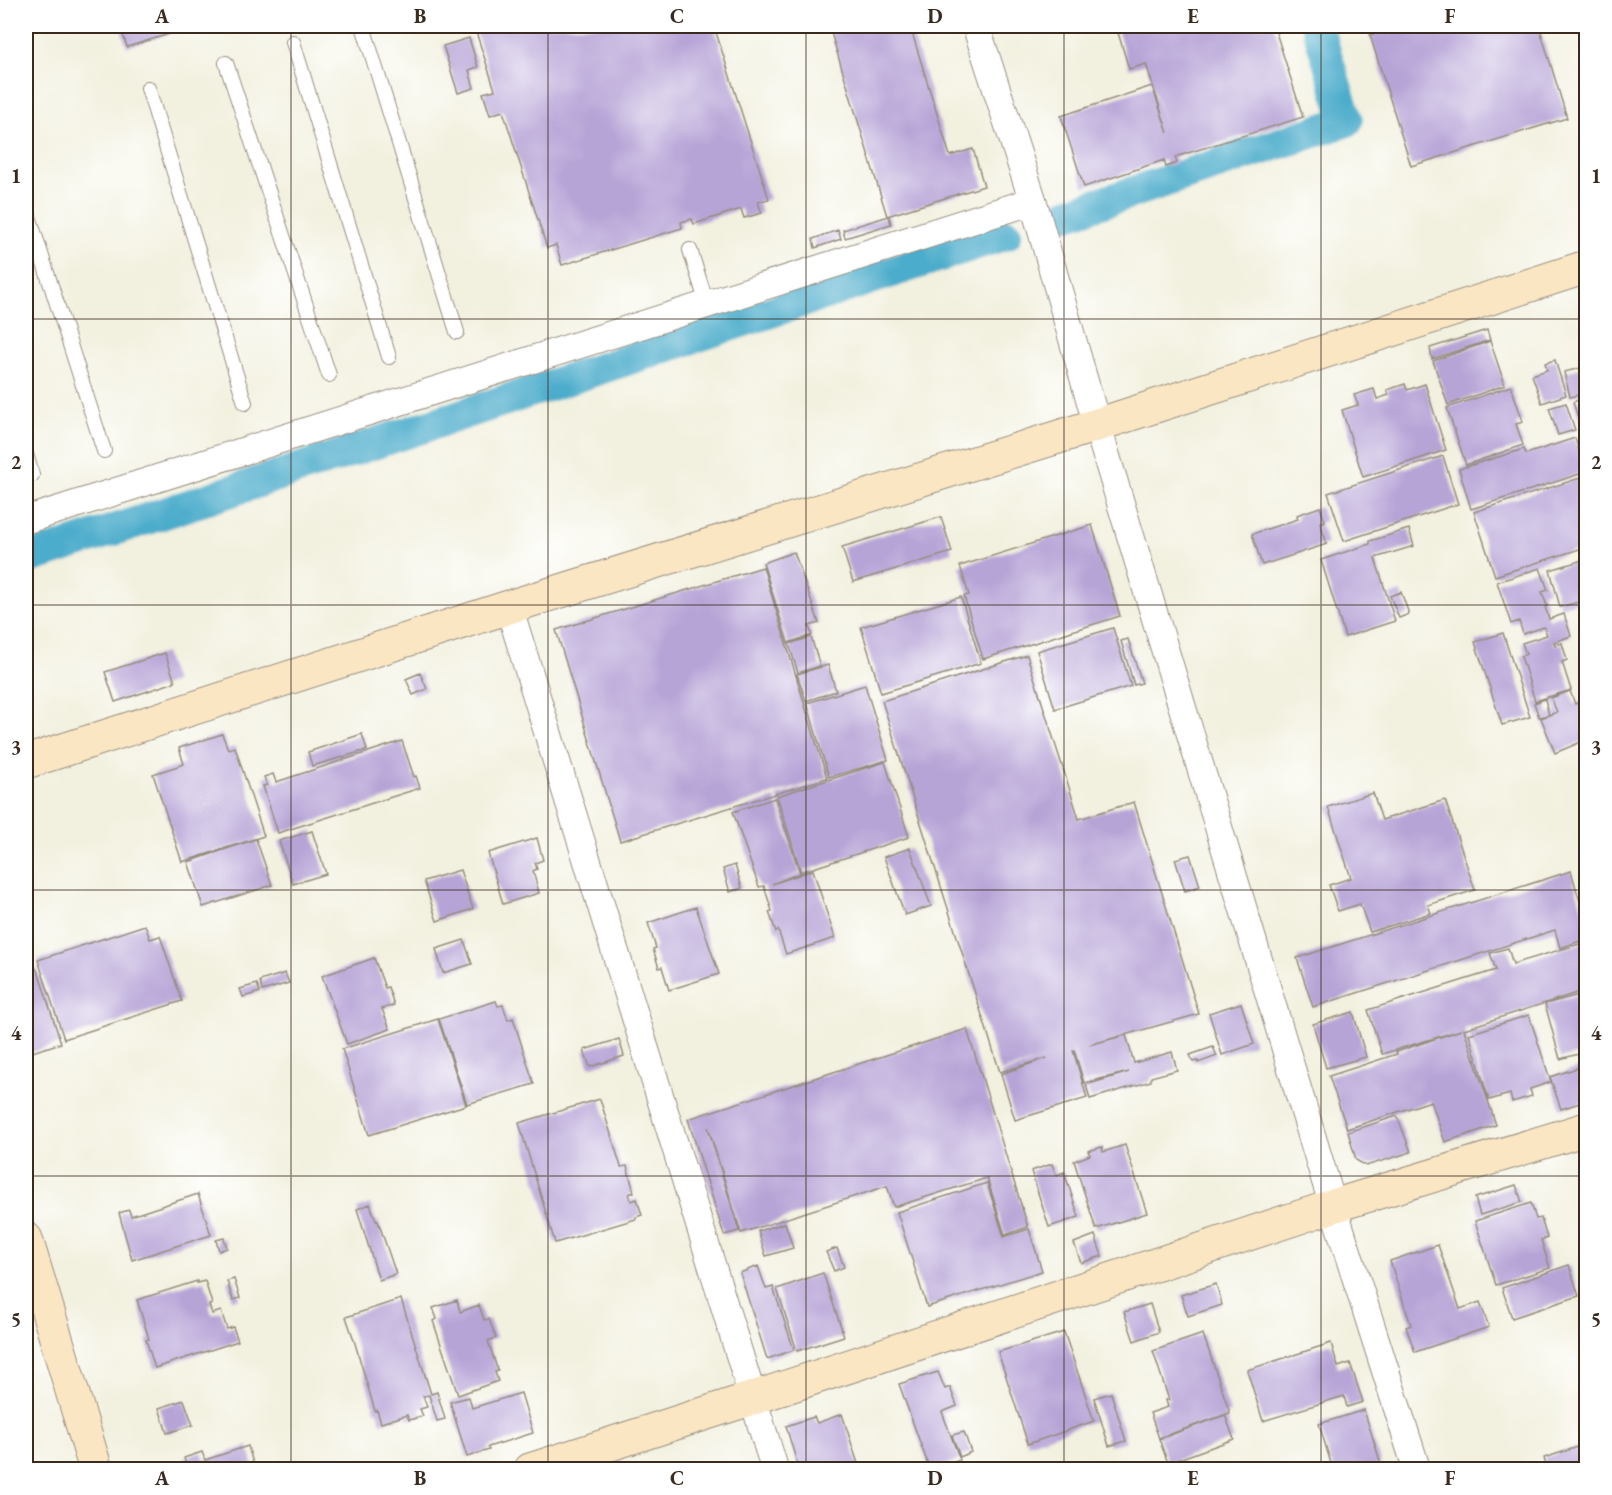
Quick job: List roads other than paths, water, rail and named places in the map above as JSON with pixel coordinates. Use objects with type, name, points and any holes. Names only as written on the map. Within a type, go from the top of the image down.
[{"type":"street","points":[[976,26],[1033,201],[1097,425],[1334,1206],[1417,1470]]},
{"type":"street","points":[[26,520],[1033,201]]},
{"type":"street","points":[[26,762],[509,607],[1097,425],[1587,267]]},
{"type":"street","points":[[509,607],[775,1470]]},
{"type":"street","points":[[530,1470],[1334,1206],[1587,1129]]},
{"type":"street","points":[[26,1239],[96,1470]]},
{"type":"lane","points":[[363,26],[457,332]]},
{"type":"lane","points":[[293,42],[389,357]]},
{"type":"lane","points":[[226,63],[329,375]]},
{"type":"lane","points":[[148,88],[245,403]]},
{"type":"lane","points":[[26,207],[104,451]]},
{"type":"lane","points":[[690,250],[707,304]]},
{"type":"lane","points":[[26,454],[32,474]]},
{"type":"waterway","points":[[1067,214],[1347,121],[1317,26]]},
{"type":"waterway","points":[[26,559],[1006,234]]}]
